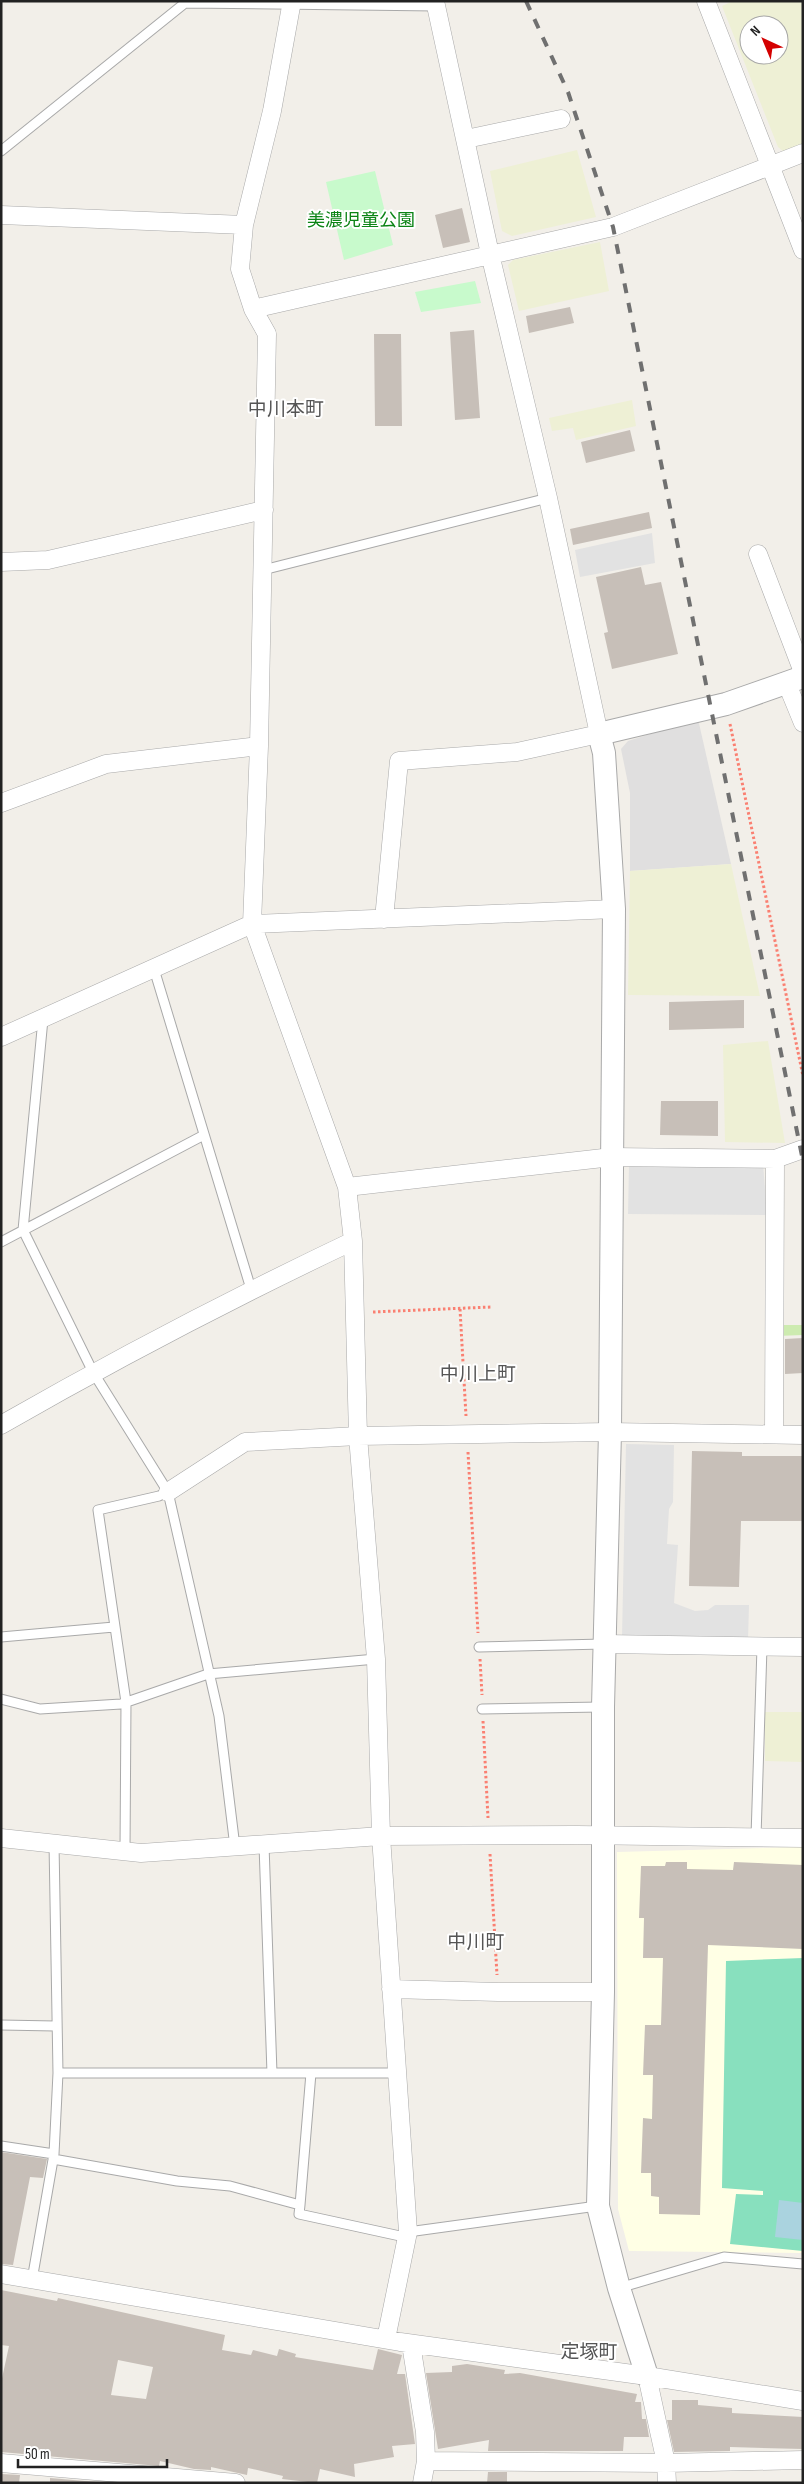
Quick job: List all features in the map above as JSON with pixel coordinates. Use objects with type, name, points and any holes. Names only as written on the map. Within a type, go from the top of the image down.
[{"type":"street","points":[[706,1],[803,250]]},
{"type":"street","points":[[291,3],[272,111],[244,225],[240,269],[253,310],[267,334],[259,746],[252,924],[347,1187],[353,1241],[358,1436],[376,1659],[381,1836],[408,2232],[386,2339]]},
{"type":"street","points":[[435,4],[604,753],[614,909],[610,1432],[603,1707],[603,1992],[598,2206],[619,2288],[647,2376],[666,2463],[667,2483]]},
{"type":"street","points":[[466,139],[561,119]]},
{"type":"street","points":[[253,310],[613,227],[803,153]]},
{"type":"street","points":[[1,215],[244,225]]},
{"type":"street","points":[[1,562],[48,560],[264,510]]},
{"type":"street","points":[[758,554],[798,677],[803,723]]},
{"type":"street","points":[[384,919],[399,761],[517,752],[726,704],[798,677]]},
{"type":"street","points":[[1,803],[106,764],[259,746]]},
{"type":"street","points":[[1,1037],[252,924],[614,909]]},
{"type":"street","points":[[347,1187],[612,1156],[775,1159],[803,1149]]},
{"type":"street","points":[[774,1434],[775,1159]]},
{"type":"street","points":[[1,1425],[93,1372],[251,1290],[353,1241]]},
{"type":"street","points":[[168,1492],[245,1442],[358,1436],[610,1432],[803,1435]]},
{"type":"street","points":[[605,1644],[803,1648]]},
{"type":"street","points":[[1,1838],[54,1842],[141,1853],[381,1836],[803,1838]]},
{"type":"street","points":[[391,1989],[603,1992]]},
{"type":"street","points":[[1,2274],[411,2344],[647,2376],[803,2401]]},
{"type":"street","points":[[411,2344],[425,2432],[426,2461],[422,2483]]},
{"type":"street","points":[[426,2461],[666,2463],[803,2460]]},
{"type":"street","points":[[1,2463],[99,2477],[236,2483]]},
{"type":"lane","points":[[1,152],[184,2],[435,4]]},
{"type":"lane","points":[[263,570],[548,498]]},
{"type":"lane","points":[[154,969],[251,1290]]},
{"type":"lane","points":[[43,1019],[23,1230],[93,1372],[168,1492],[218,1716],[235,1847]]},
{"type":"lane","points":[[1,1242],[204,1136]]},
{"type":"lane","points":[[125,1851],[126,1702],[98,1510],[159,1496],[168,1492]]},
{"type":"lane","points":[[1,1637],[114,1628]]},
{"type":"lane","points":[[479,1647],[605,1644]]},
{"type":"lane","points":[[756,1837],[762,1647]]},
{"type":"lane","points":[[1,1699],[40,1709],[126,1702],[208,1674],[376,1659]]},
{"type":"lane","points":[[482,1709],[603,1707]]},
{"type":"lane","points":[[32,2280],[53,2156],[58,2073],[55,2026],[54,1842]]},
{"type":"lane","points":[[264,1845],[272,2073]]},
{"type":"lane","points":[[1,2025],[55,2026]]},
{"type":"lane","points":[[58,2073],[396,2073]]},
{"type":"lane","points":[[311,2073],[299,2214],[400,2236],[408,2232],[598,2206]]},
{"type":"lane","points":[[1,2146],[177,2181],[230,2186],[300,2205]]},
{"type":"lane","points":[[619,2288],[724,2257],[803,2264]]},
{"type":"path","points":[[726,704],[803,1076]]},
{"type":"path","points":[[355,1313],[491,1308]]},
{"type":"shaded area","points":[[733,1],[803,1],[803,145],[784,152],[778,147],[745,65],[789,65],[789,15],[739,15],[739,49],[722,6]]},
{"type":"shaded area","points":[[577,150],[596,217],[512,236],[502,231],[490,171]]},
{"type":"shaded area","points":[[600,242],[609,291],[519,311],[508,265],[513,260]]},
{"type":"shaded area","points":[[632,400],[636,426],[576,440],[573,428],[552,431],[549,418]]},
{"type":"shaded area","points":[[652,533],[655,563],[580,577],[575,550]]},
{"type":"shaded area","points":[[698,719],[731,864],[630,871],[630,793],[621,749],[628,741]]},
{"type":"shaded area","points":[[731,864],[760,996],[628,995],[630,871]]},
{"type":"shaded area","points":[[768,1041],[785,1143],[725,1142],[723,1045]]},
{"type":"shaded area","points":[[763,1163],[767,1215],[628,1214],[629,1165]]},
{"type":"shaded area","points":[[626,1444],[674,1445],[673,1502],[669,1509],[667,1544],[678,1545],[674,1603],[695,1611],[708,1610],[715,1605],[749,1605],[748,1640],[622,1638]]},
{"type":"shaded area","points":[[765,1712],[803,1712],[803,1762],[765,1761]]},
{"type":"shaded area","points":[[803,1847],[803,2253],[629,2251],[618,2209],[617,1852]]},
{"type":"green space","name":"美濃児童公園","points":[[375,171],[393,245],[344,260],[326,182]]},
{"type":"green space","points":[[475,281],[481,303],[421,312],[415,292]]},
{"type":"green space","points":[[777,1325],[803,1325],[803,1335],[776,1336]]},
{"type":"green space","points":[[803,1958],[803,2251],[730,2244],[736,2194],[763,2195],[763,2191],[722,2188],[726,1961]]},
{"type":"water","points":[[779,2200],[803,2203],[803,2240],[775,2237]]},
{"type":"building","points":[[462,208],[470,242],[443,248],[435,215]]},
{"type":"building","points":[[570,307],[574,323],[529,333],[526,316]]},
{"type":"building","points":[[474,330],[480,418],[455,420],[450,332]]},
{"type":"building","points":[[374,334],[401,334],[402,426],[375,426]]},
{"type":"building","points":[[630,430],[635,451],[586,463],[581,442]]},
{"type":"building","points":[[649,512],[652,528],[573,545],[570,529]]},
{"type":"building","points":[[641,567],[645,585],[661,582],[678,654],[612,669],[604,633],[608,632],[596,577]]},
{"type":"building","points":[[744,1000],[744,1028],[669,1030],[669,1002]]},
{"type":"building","points":[[661,1101],[718,1101],[718,1136],[660,1135]]},
{"type":"building","points":[[803,1338],[803,1373],[785,1374],[785,1339]]},
{"type":"building","points":[[692,1451],[742,1452],[742,1456],[803,1456],[803,1521],[741,1521],[739,1587],[689,1586]]},
{"type":"building","points":[[666,1862],[687,1862],[687,1869],[733,1870],[734,1862],[803,1865],[803,1949],[708,1945],[700,2215],[659,2214],[659,2197],[651,2196],[651,2173],[641,2173],[643,2118],[652,2119],[653,2075],[643,2075],[645,2025],[661,2025],[663,1958],[643,1958],[644,1918],[639,1918],[641,1866],[665,1866]]},
{"type":"building","points":[[1,2152],[47,2159],[43,2178],[30,2177],[13,2265],[1,2264]]},
{"type":"building","points":[[1,2290],[57,2301],[58,2298],[225,2335],[222,2350],[251,2355],[253,2350],[277,2356],[279,2349],[296,2354],[295,2357],[373,2370],[378,2349],[402,2355],[397,2374],[405,2374],[415,2444],[392,2446],[394,2457],[354,2464],[355,2477],[320,2469],[317,2483],[282,2479],[283,2476],[248,2468],[247,2475],[211,2467],[211,2470],[194,2469],[160,2461],[159,2466],[1,2452],[1,2383],[9,2346],[1,2345]],"holes":[[[118,2360],[153,2367],[146,2399],[111,2395]]]},
{"type":"building","points":[[467,2364],[505,2370],[504,2374],[520,2373],[637,2394],[635,2402],[641,2402],[642,2419],[646,2419],[649,2437],[624,2437],[623,2451],[488,2451],[489,2440],[438,2449],[426,2373],[452,2372],[452,2366]]},
{"type":"building","points":[[672,2400],[698,2400],[698,2405],[732,2408],[732,2413],[803,2417],[803,2449],[730,2447],[730,2451],[674,2452],[667,2420],[672,2420]]},
{"type":"building","points":[[488,2472],[507,2472],[507,2483],[487,2483]]},
{"type":"building","points":[[1,2474],[20,2475],[19,2483],[1,2483]]},
{"type":"building","points":[[50,2478],[96,2482],[50,2483]]},
{"type":"railway","points":[[526,1],[568,92],[613,227],[803,1161]]},
{"type":"district","name":"中川本町","points":[[286,408]]},
{"type":"district","name":"中川上町","points":[[478,1373]]},
{"type":"district","name":"中川町","points":[[476,1941]]},
{"type":"district","name":"定塚町","points":[[589,2351]]}]
